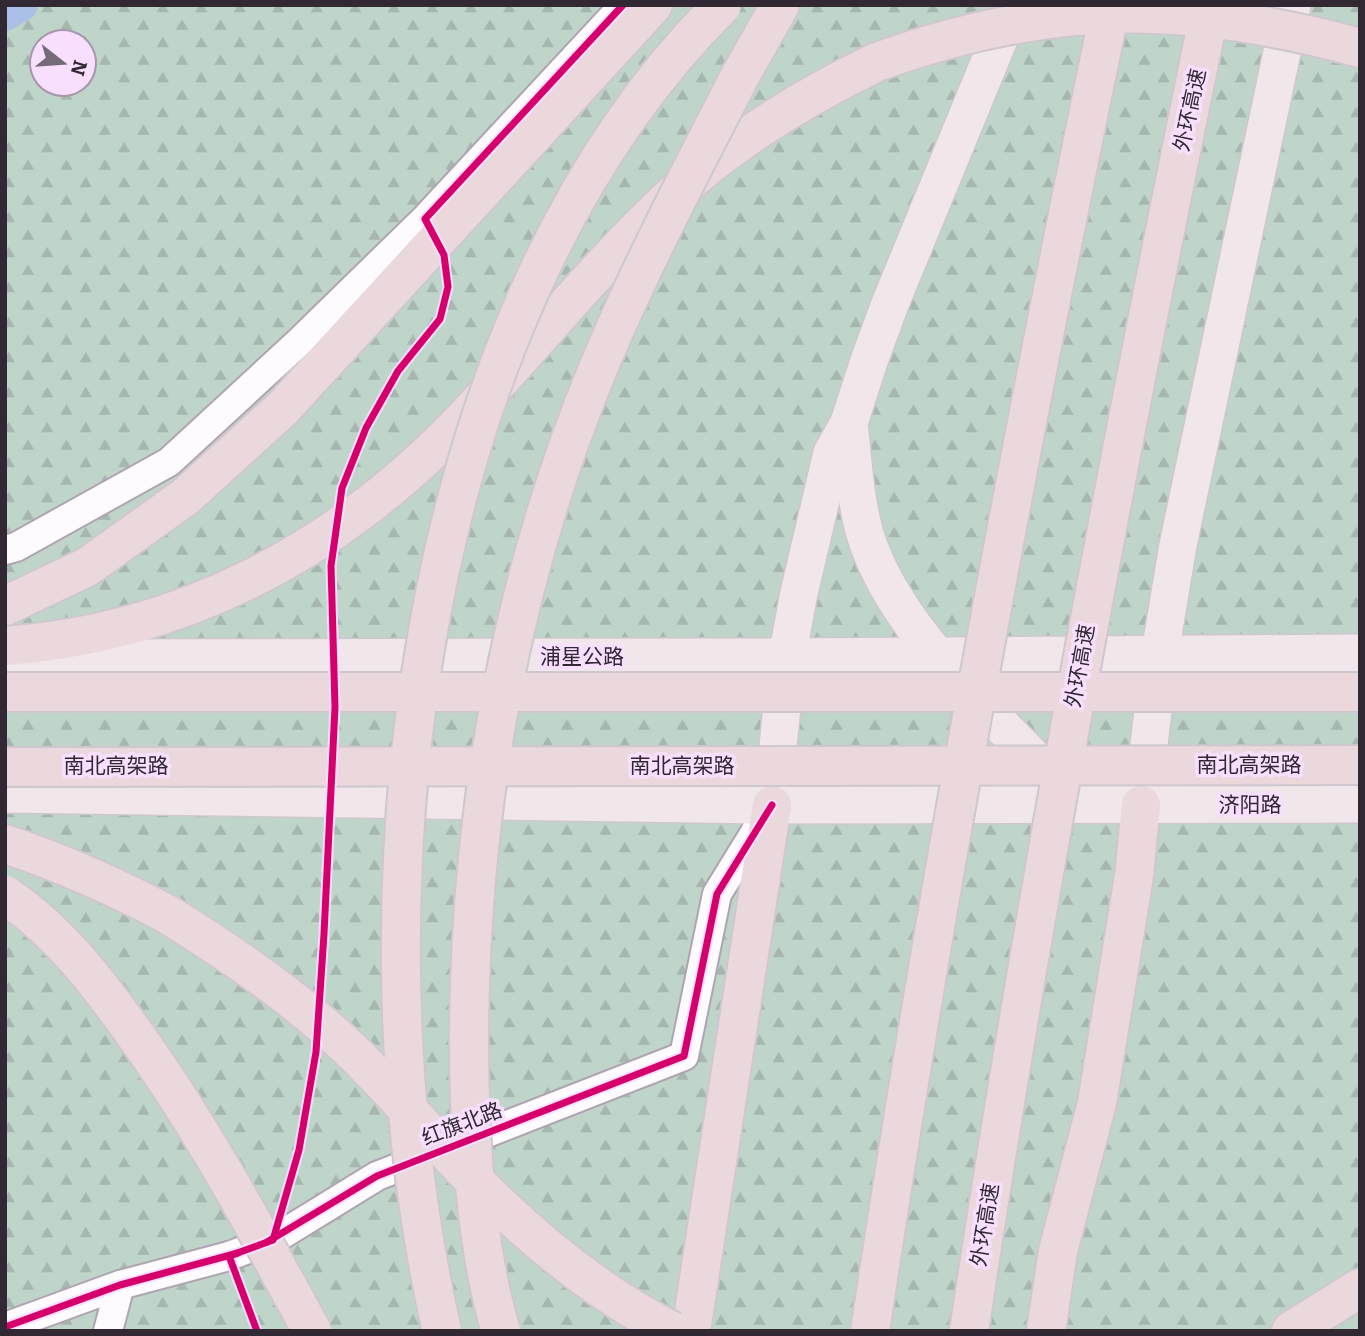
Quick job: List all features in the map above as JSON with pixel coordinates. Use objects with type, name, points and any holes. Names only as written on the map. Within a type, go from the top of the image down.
[{"type":"highway","points":[[5,606],[87,567],[185,497],[282,409],[653,5]]},
{"type":"highway","points":[[442,1331],[421,1216],[410,1127],[403,1038],[401,948],[409,778],[419,693],[436,597],[451,526],[482,418],[512,333],[548,252],[583,188],[642,98],[669,62],[722,5]]},
{"type":"highway","points":[[501,1331],[481,1237],[471,1114],[469,1005],[473,909],[481,827],[504,681],[524,593],[545,519],[597,372],[638,278],[740,75],[780,5]]},
{"type":"highway","points":[[870,1331],[945,861],[989,617],[1111,5]]},
{"type":"highway","name":"外环高速","points":[[969,1331],[1042,878],[1098,567],[1212,5]]},
{"type":"highway","points":[[5,646],[91,634],[169,613],[219,595],[315,544],[402,478],[456,427],[638,231],[705,168],[779,114],[827,86],[877,62],[982,27],[1035,17],[1104,10],[1200,12],[1254,20],[1308,32],[1360,48]]},
{"type":"highway","points":[[5,692],[1360,692]]},
{"type":"highway","name":"南北高架路","points":[[5,766],[1360,765]]},
{"type":"highway","points":[[691,1331],[772,805]]},
{"type":"highway","points":[[1046,1331],[1058,1251],[1097,1102],[1134,876],[1141,805]]},
{"type":"highway","points":[[5,845],[47,858],[108,883],[167,914],[234,955],[297,1002],[356,1055],[466,1173],[518,1223],[611,1296],[672,1331]]},
{"type":"highway","points":[[5,895],[42,924],[72,953],[117,1009],[202,1134],[312,1331]]},
{"type":"highway","points":[[1291,1331],[1360,1288]]},
{"type":"main road","points":[[772,805],[787,657],[832,453],[849,423],[890,304],[1013,5]]},
{"type":"main road","points":[[5,794],[772,805],[1141,805],[1160,653],[1178,545],[1292,5]]},
{"type":"main road","points":[[849,423],[857,494],[865,534],[881,573],[897,601],[937,656],[1079,805]]},
{"type":"main road","points":[[1160,653],[1360,653]]},
{"type":"main road","name":"浦星公路","points":[[5,658],[787,657],[1160,653]]},
{"type":"main road","name":"济阳路","points":[[1141,805],[1360,804]]},
{"type":"street","points":[[5,550],[16,547],[169,462],[299,342],[425,219],[624,5]]},
{"type":"street","name":"红旗北路","points":[[5,1326],[120,1285],[229,1256],[273,1240],[377,1176],[684,1056],[716,894],[772,805]]},
{"type":"street","points":[[108,1331],[120,1285]]},
{"type":"green space","points":[[5,5],[1360,5],[1360,1331],[5,1331]]},
{"type":"waterway","points":[[5,15],[22,5]]},
{"type":"cycle path","points":[[257,1331],[229,1256],[273,1240],[299,1150],[316,1052],[335,707],[331,566],[342,488],[366,428],[398,371],[440,319],[448,287],[444,255],[425,219],[623,5]]},
{"type":"cycle path","points":[[267,1242],[377,1176],[684,1056],[717,894],[772,805]]},
{"type":"cycle path","points":[[5,1327],[120,1285],[238,1253]]}]
